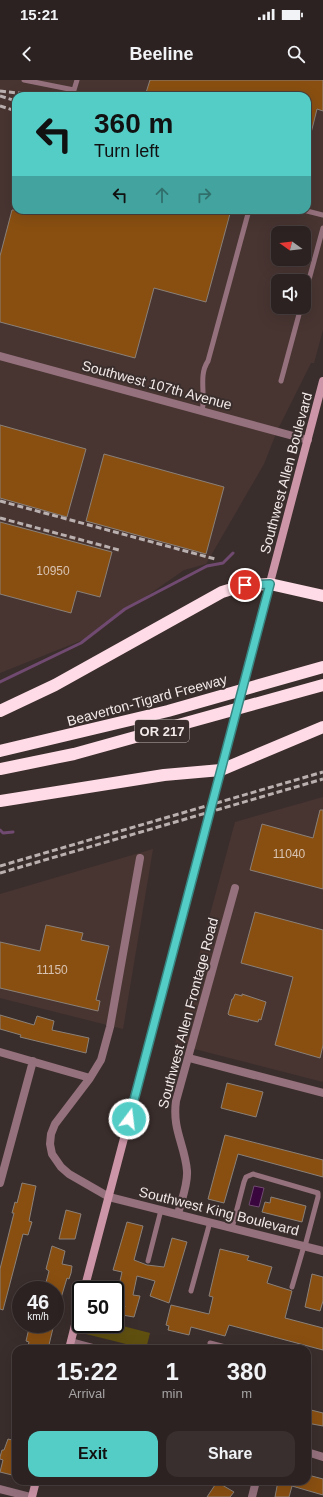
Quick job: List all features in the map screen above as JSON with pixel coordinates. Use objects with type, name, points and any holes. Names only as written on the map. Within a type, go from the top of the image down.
[{"type":"highway","points":[[0,711],[55,685],[222,592],[245,585],[270,584],[323,596]]},
{"type":"highway","name":"Beaverton-Tigard Freeway","points":[[0,751],[147,717],[323,668]]},
{"type":"highway","name":"OR 217","points":[[0,770],[74,754],[323,685]]},
{"type":"highway","points":[[0,801],[164,775],[221,770],[323,727]]},
{"type":"main road","name":"Southwest Allen Boulevard","points":[[86,1281],[323,381]]},
{"type":"main road","points":[[70,1345],[73,1333]]},
{"type":"main road","points":[[31,1497],[35,1485]]},
{"type":"street","name":"Southwest 107th Avenue","points":[[0,356],[308,440]]},
{"type":"street","points":[[109,1197],[61,1168],[52,1154],[50,1144],[51,1134],[55,1124],[90,1078],[101,1060],[110,1027],[140,858]]},
{"type":"street","name":"Southwest Allen Frontage Road","points":[[178,1214],[186,1183],[187,1172],[176,1128],[174,1113],[235,888]]},
{"type":"street","points":[[0,1052],[90,1078]]},
{"type":"street","points":[[189,1058],[323,1092]]},
{"type":"street","points":[[0,1183],[33,1061]]},
{"type":"street","name":"Southwest King Boulevard","points":[[109,1197],[323,1251]]},
{"type":"street","points":[[311,1453],[323,1457]]},
{"type":"street","points":[[252,1497],[255,1485]]},
{"type":"street","points":[[0,1489],[31,1497]]},
{"type":"lane","points":[[24,80],[74,90],[77,80]]},
{"type":"lane","points":[[311,212],[323,216]]},
{"type":"lane","points":[[202,411],[204,401],[203,369],[208,361],[247,214]]},
{"type":"lane","points":[[311,274],[323,228]]},
{"type":"lane","points":[[281,381],[300,314]]},
{"type":"lane","points":[[232,1228],[244,1182],[246,1177],[253,1174],[318,1193],[305,1246],[292,1288]]},
{"type":"lane","points":[[148,1261],[161,1210]]},
{"type":"lane","points":[[191,1291],[210,1222]]},
{"type":"lane","points":[[210,1343],[218,1345]]},
{"type":"shaded area","points":[[0,80],[323,80],[323,330],[314,363],[311,363],[277,431],[264,464],[206,564],[184,570],[85,639],[0,673]]},
{"type":"shaded area","points":[[323,797],[323,1082],[175,1044],[235,822]]},
{"type":"shaded area","points":[[153,849],[123,1029],[0,998],[0,894]]},
{"type":"shaded area","points":[[254,1186],[264,1188],[259,1207],[249,1205]]},
{"type":"shaded area","points":[[124,1326],[150,1333],[147,1345],[130,1345],[86,1334],[124,1333]]},
{"type":"building","points":[[150,80],[323,80],[323,111],[317,109],[311,133],[311,92],[146,92]]},
{"type":"building","points":[[12,210],[12,214],[230,214],[206,302],[154,288],[135,358],[0,322],[0,256]]},
{"type":"building","points":[[0,425],[86,449],[67,517],[0,498]]},
{"type":"building","points":[[104,454],[224,487],[206,554],[86,521]]},
{"type":"building","points":[[0,522],[112,552],[100,597],[77,591],[71,613],[0,594]]},
{"type":"building","points":[[320,810],[323,810],[323,889],[250,870],[262,824],[313,838]]},
{"type":"building","points":[[255,912],[323,930],[323,1045],[320,1058],[275,1045],[293,977],[241,963]]},
{"type":"building","points":[[46,925],[83,933],[81,940],[109,946],[96,1000],[100,1001],[98,1011],[0,988],[0,942],[40,951]]},
{"type":"building","points":[[235,994],[242,996],[242,994],[266,1002],[261,1020],[259,1019],[258,1022],[228,1014]]},
{"type":"building","points":[[0,1015],[34,1025],[37,1016],[54,1021],[52,1030],[89,1038],[86,1053],[20,1037],[21,1035],[0,1029]]},
{"type":"building","points":[[227,1083],[263,1092],[256,1117],[221,1108]]},
{"type":"building","points":[[225,1135],[323,1160],[323,1177],[238,1154],[224,1203],[208,1199]]},
{"type":"building","points":[[22,1183],[36,1186],[29,1221],[32,1222],[28,1235],[23,1234],[3,1310],[0,1309],[0,1269],[14,1213],[12,1213],[15,1202],[17,1203]]},
{"type":"building","points":[[271,1197],[306,1206],[302,1222],[262,1212],[265,1202],[270,1203]]},
{"type":"building","points":[[66,1210],[81,1214],[75,1239],[59,1239]]},
{"type":"building","points":[[127,1222],[143,1226],[134,1260],[147,1265],[164,1267],[172,1238],[187,1242],[169,1303],[150,1296],[155,1281],[137,1276],[133,1295],[140,1296],[134,1317],[124,1315],[124,1281],[120,1281],[122,1272],[113,1270]]},
{"type":"building","points":[[52,1246],[65,1251],[62,1264],[72,1266],[69,1279],[67,1278],[64,1288],[64,1281],[46,1281],[49,1271],[46,1269]]},
{"type":"building","points":[[220,1249],[249,1256],[247,1260],[272,1267],[267,1283],[292,1291],[285,1318],[323,1328],[323,1350],[311,1347],[311,1345],[304,1345],[229,1325],[225,1336],[191,1327],[189,1335],[168,1330],[169,1326],[166,1325],[171,1305],[209,1314],[213,1297],[209,1296]]},
{"type":"building","points":[[312,1274],[323,1277],[323,1301],[320,1311],[305,1307]]},
{"type":"building","points":[[28,1333],[52,1333],[49,1345],[28,1345],[29,1342],[26,1341]]},
{"type":"building","points":[[311,1410],[323,1413],[323,1426],[311,1424]]},
{"type":"building","points":[[8,1439],[12,1440],[12,1475],[0,1472],[3,1460],[0,1459],[0,1457],[2,1450],[4,1450]]},
{"type":"building","points":[[311,1476],[323,1479],[323,1495],[292,1486],[289,1497],[275,1497],[277,1485],[311,1485]]},
{"type":"building","points":[[215,1485],[222,1485],[234,1492],[230,1497],[207,1497]]},
{"type":"waterway","points":[[0,682],[81,643],[125,609],[207,566],[223,563],[233,553]]},
{"type":"waterway","points":[[0,830],[3,833],[13,832]]},
{"type":"railway","points":[[0,91],[12,92]]},
{"type":"railway","points":[[0,96],[12,100]]},
{"type":"railway","points":[[0,106],[12,110]]},
{"type":"railway","points":[[0,501],[215,559]]},
{"type":"railway","points":[[0,518],[119,550]]},
{"type":"railway","points":[[0,866],[323,772]]},
{"type":"railway","points":[[0,873],[323,779]]},
{"type":"route","points":[[129,1119],[270,584],[245,585]]}]
